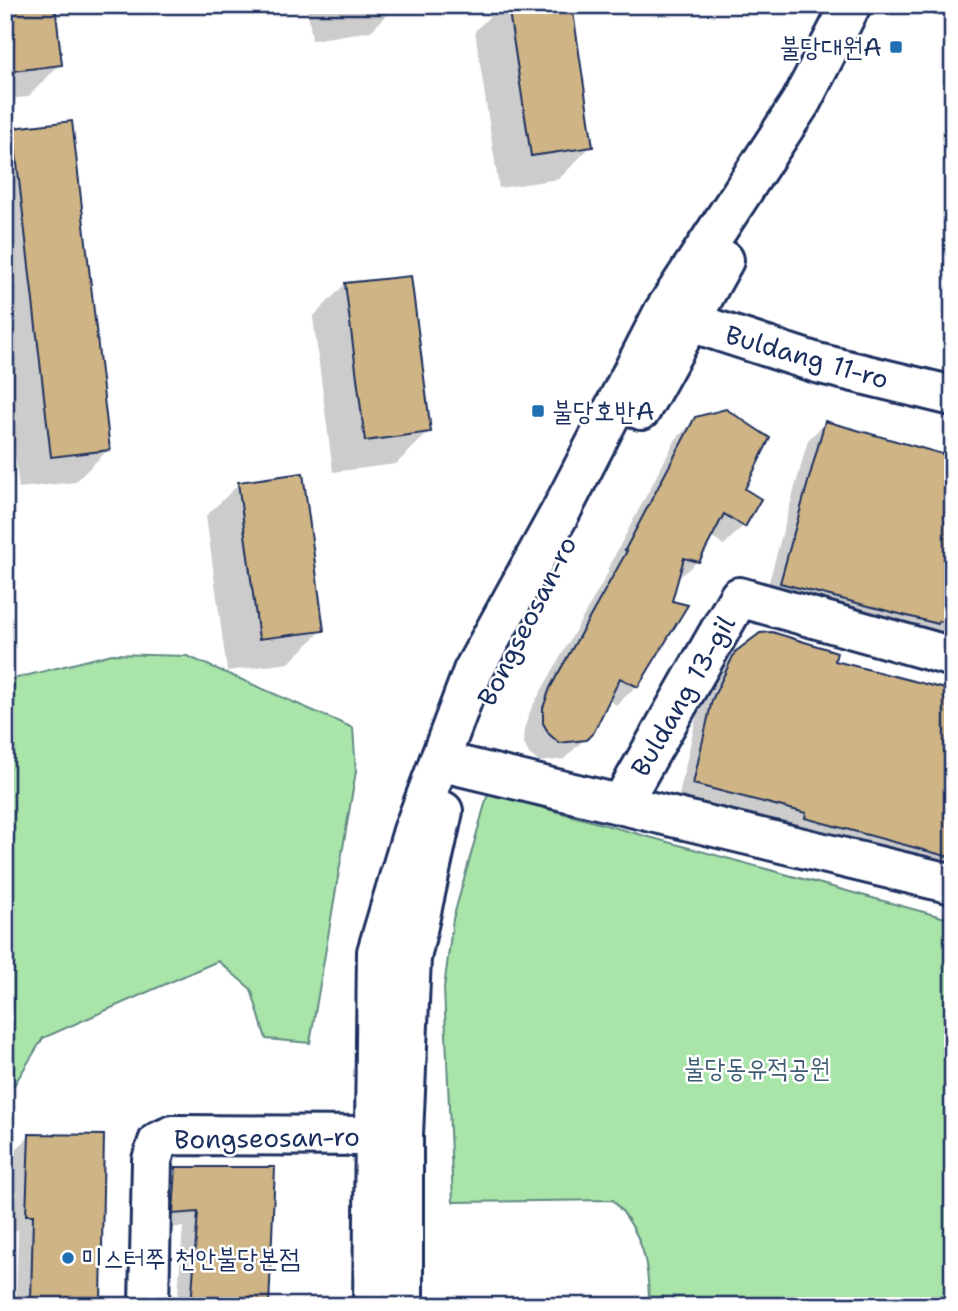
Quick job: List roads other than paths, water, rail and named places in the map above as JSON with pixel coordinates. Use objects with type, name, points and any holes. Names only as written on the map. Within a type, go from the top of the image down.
[{"type":"street","name":"Bongseosan-ro","points":[[373,1306],[377,952],[413,831],[491,689],[677,318],[801,102],[851,5]]},
{"type":"street","name":"Bongseosan-ro","points":[[677,318],[736,239],[821,114],[873,5]]},
{"type":"street","name":"Buldang 11-ro","points":[[677,318],[817,363],[953,396]]},
{"type":"street","name":"Buldang 13-gil","points":[[621,804],[739,597],[953,657]]},
{"type":"street","name":"Bongseosan-ro","points":[[403,1306],[403,1135],[411,958],[446,795],[449,763]]},
{"type":"street","name":"Buldang 13-gil","points":[[449,763],[953,884]]},
{"type":"street","name":"Bongseosan-ro","points":[[149,1306],[152,1160],[158,1142],[173,1135],[373,1136]]},
{"type":"place","name":"불당대원A","points":[[896,47]]},
{"type":"place","name":"불당호반A","points":[[538,411]]},
{"type":"place","name":"미스터쭈 천안불당본점","points":[[68,1258]]},
{"type":"park label","name":"불당동유적공원","points":[[757,1068]]}]
